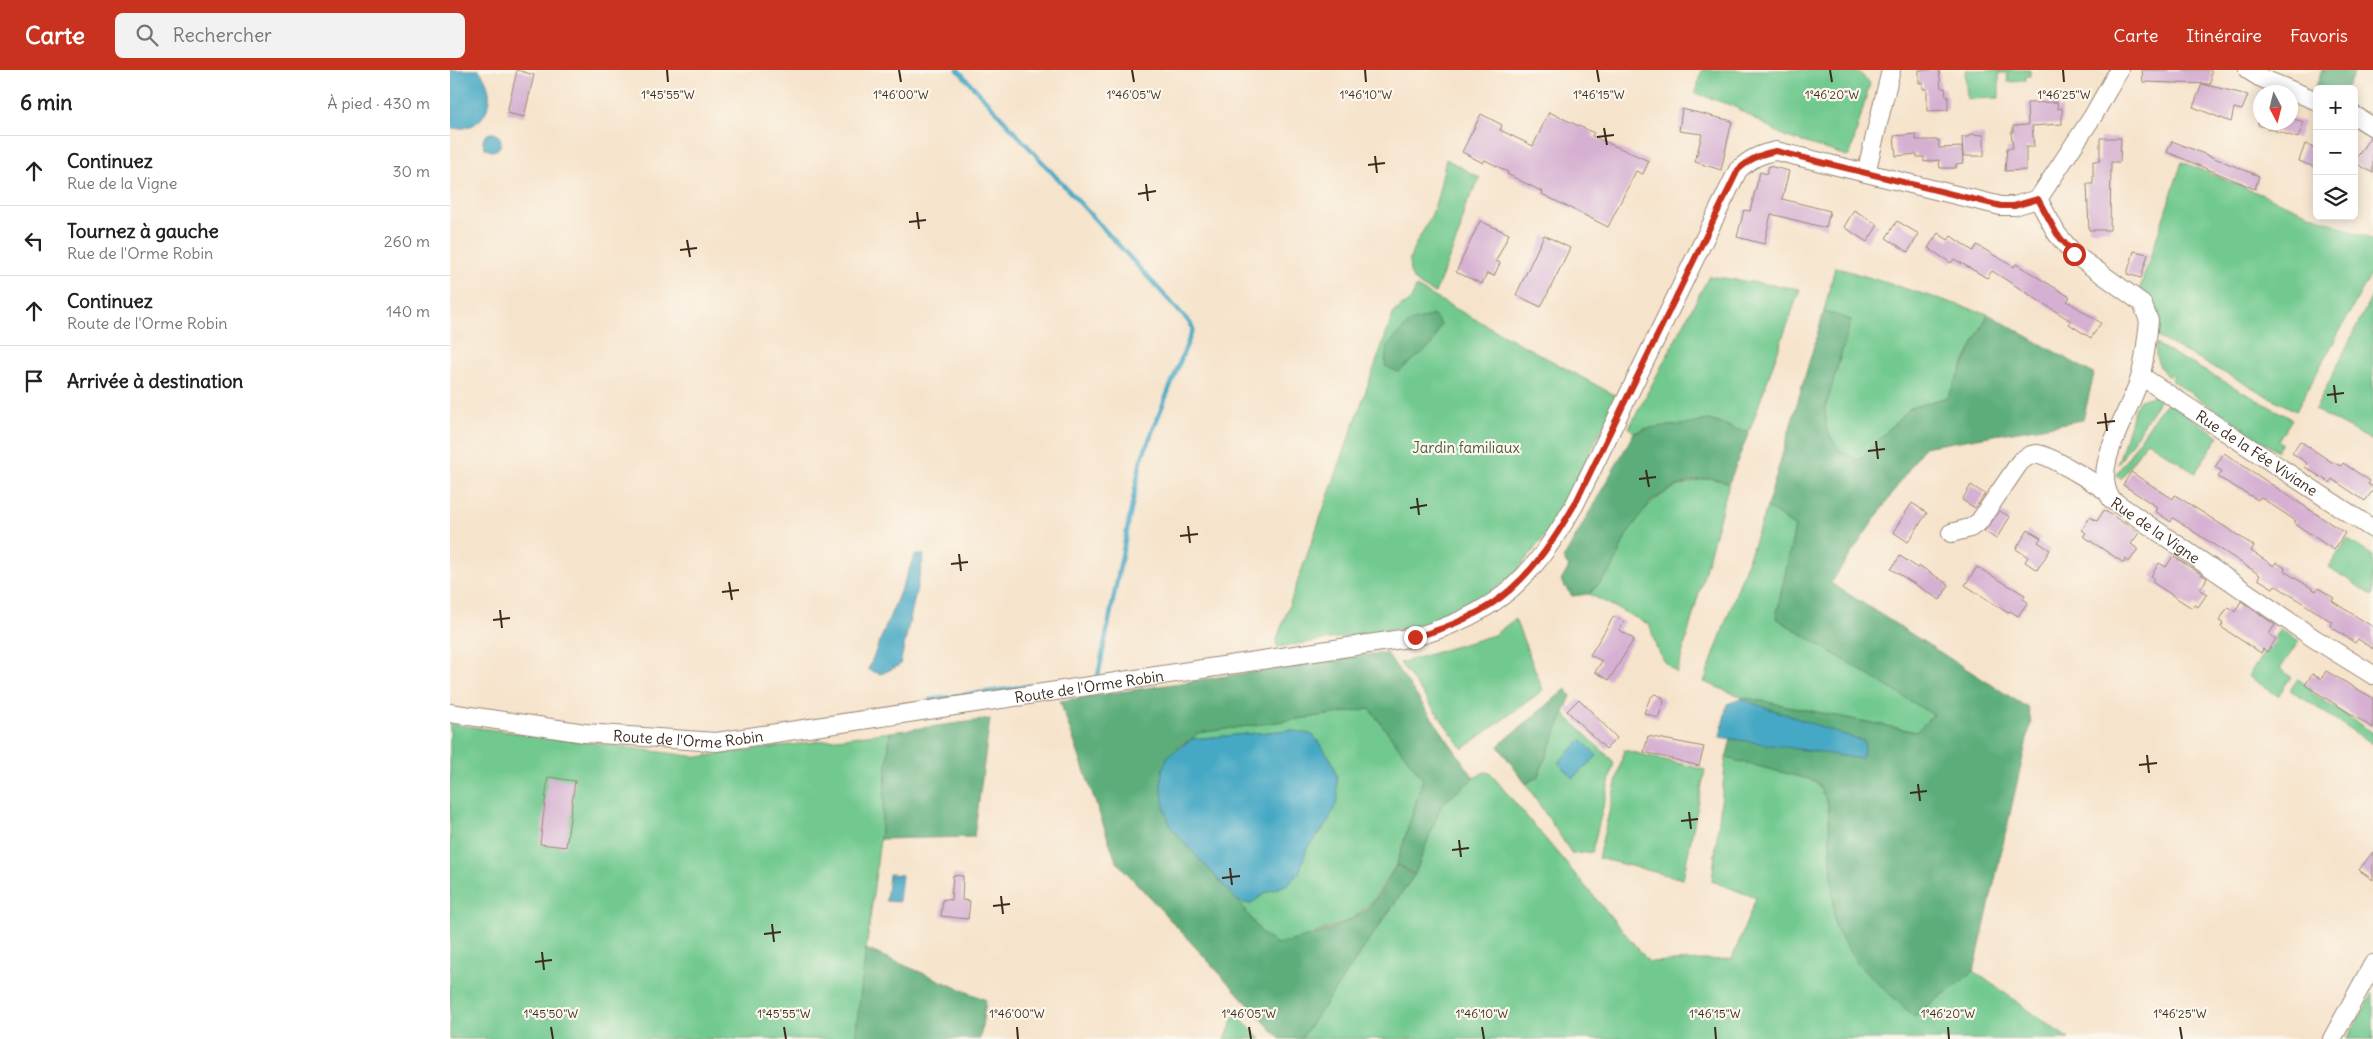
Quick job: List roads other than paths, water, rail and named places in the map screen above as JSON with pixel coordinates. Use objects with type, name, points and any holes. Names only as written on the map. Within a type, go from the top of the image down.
[{"type":"street","points":[[1866,173],[1891,70]]},
{"type":"street","points":[[2038,199],[2092,116],[2119,70]]},
{"type":"street","points":[[2248,70],[2259,77],[2313,98]]},
{"type":"street","points":[[2358,118],[2373,127]]},
{"type":"street","name":"Route de l'Orme Robin","points":[[450,713],[586,733],[716,742],[1415,637],[1445,629],[1485,610],[1522,581],[1551,545],[1575,504],[1738,170],[1749,160],[1762,153],[1776,151],[2001,206],[2014,206],[2038,199]]},
{"type":"street","name":"Rue de la Vigne","points":[[2038,199],[2057,234],[2074,254],[2142,303],[2149,321],[2141,376],[2105,468],[2106,492],[2112,500],[2288,621],[2373,675]]},
{"type":"street","name":"Rue de la Fée Viviane","points":[[2141,376],[2373,529]]},
{"type":"street","points":[[1951,534],[1970,528],[1979,522],[2020,462],[2027,456],[2038,454],[2050,457],[2106,492]]},
{"type":"street","points":[[2332,1039],[2373,964]]},
{"type":"water","points":[[450,70],[479,70],[486,80],[489,101],[481,119],[473,125],[462,128],[450,128]]},
{"type":"water","points":[[492,133],[498,136],[501,142],[498,148],[492,151],[486,148],[483,142],[486,136]]},
{"type":"water","points":[[915,555],[924,555],[900,665],[881,674],[868,670]]},
{"type":"water","points":[[1741,699],[1865,742],[1862,759],[1720,737],[1727,704]]},
{"type":"water","points":[[1290,730],[1313,735],[1332,761],[1337,778],[1338,800],[1327,824],[1307,848],[1299,873],[1288,884],[1267,892],[1250,904],[1238,901],[1172,829],[1165,811],[1161,786],[1162,770],[1168,756],[1192,739]]},
{"type":"water","points":[[1582,740],[1597,756],[1573,778],[1558,762]]},
{"type":"water","points":[[889,874],[902,875],[899,902],[886,901]]},
{"type":"waterway","points":[[958,70],[1190,323],[1193,329],[1141,460],[1098,676]]},
{"type":"waterway","points":[[930,700],[1057,682]]},
{"type":"park label","name":"Jardin familiaux","points":[[1466,447]]}]
